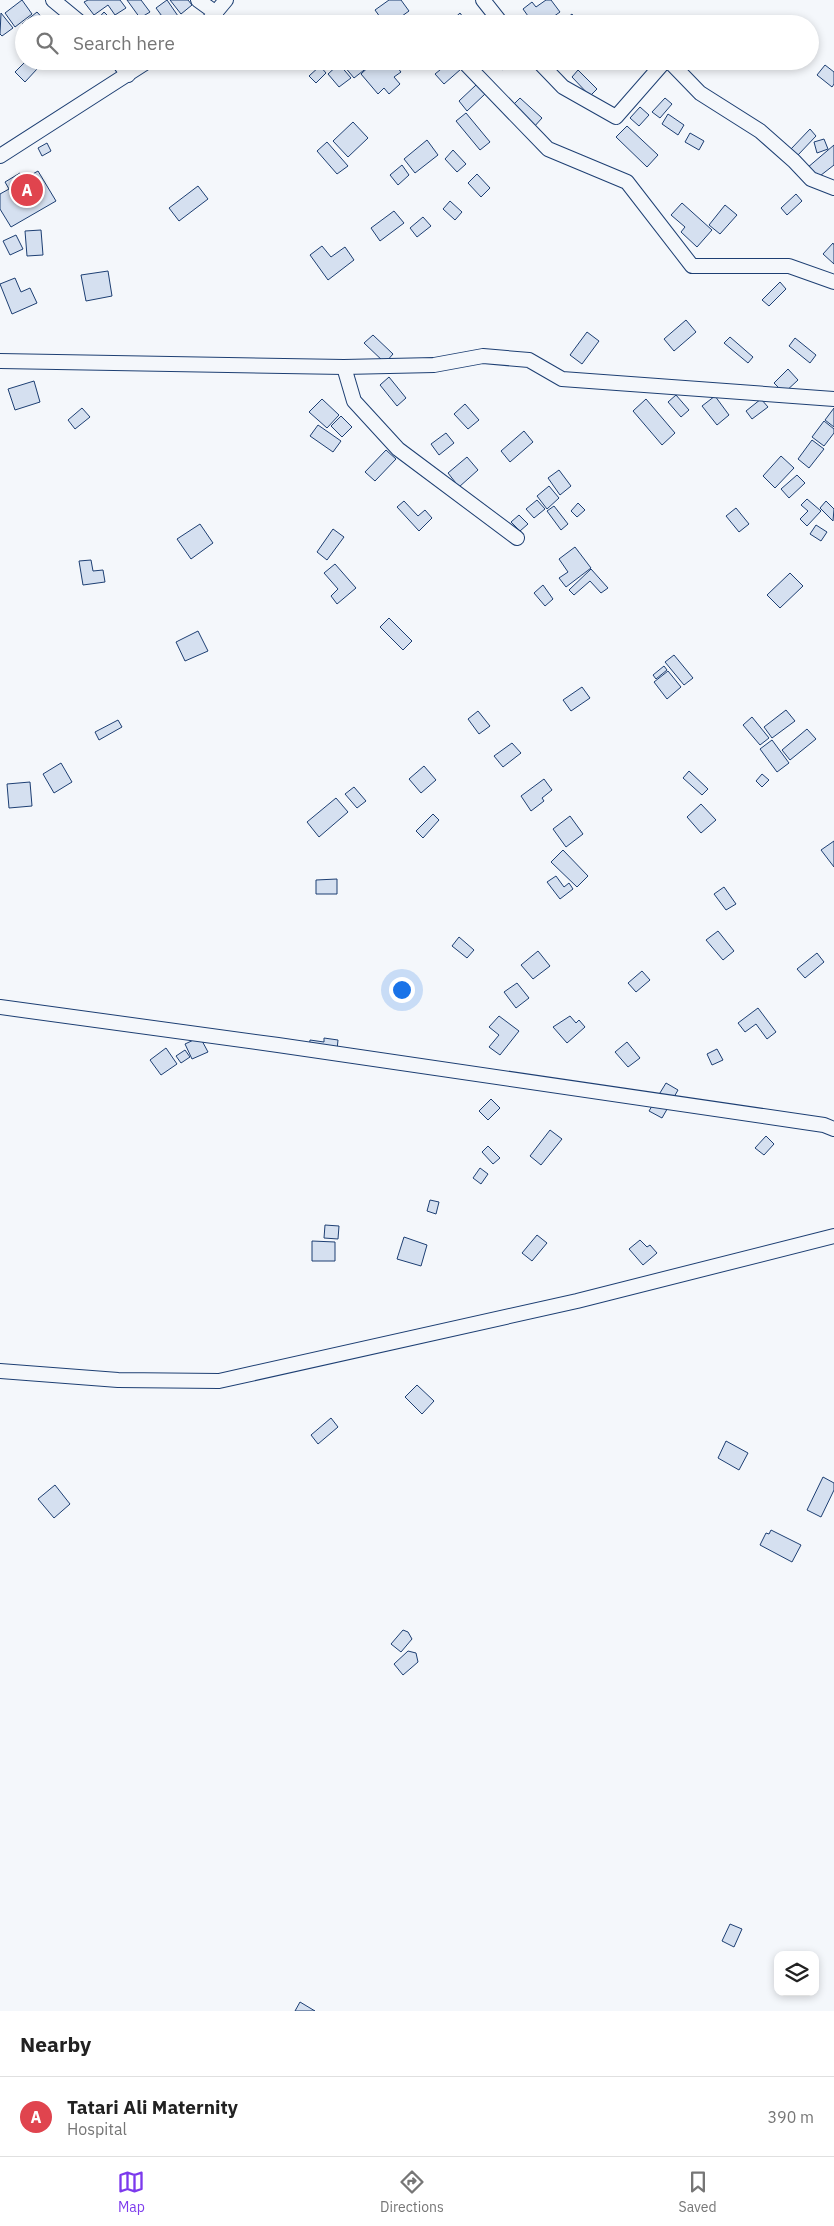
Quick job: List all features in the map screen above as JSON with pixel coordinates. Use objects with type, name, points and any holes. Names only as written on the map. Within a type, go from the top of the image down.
[{"type":"street","points":[[53,0],[71,15]]},
{"type":"street","points":[[198,0],[216,14],[226,0]]},
{"type":"street","points":[[483,0],[495,15]]},
{"type":"street","points":[[125,70],[128,74]]},
{"type":"street","points":[[0,156],[134,70]]},
{"type":"street","points":[[472,70],[548,149],[627,182],[692,266],[789,266],[834,282]]},
{"type":"street","points":[[546,70],[563,88],[616,117],[659,70]]},
{"type":"street","points":[[676,70],[700,93],[760,131],[811,179],[834,188]]},
{"type":"street","points":[[0,361],[344,367],[434,365],[483,356],[529,360],[562,379],[834,400]]},
{"type":"street","points":[[344,367],[354,401],[398,450],[517,538]]},
{"type":"street","points":[[0,1007],[327,1052],[814,1124],[834,1129]]},
{"type":"street","points":[[0,1371],[118,1380],[219,1381],[577,1302],[834,1236]]},
{"type":"building","points":[[22,0],[32,14],[15,15],[15,27],[5,13]]},
{"type":"building","points":[[88,0],[120,0],[126,8],[115,15],[108,5],[94,15],[84,2]]},
{"type":"building","points":[[127,0],[141,0],[150,12],[145,15],[138,15]]},
{"type":"building","points":[[167,0],[177,15],[161,15],[156,8]]},
{"type":"building","points":[[170,0],[188,0],[192,5],[181,14]]},
{"type":"building","points":[[389,0],[401,0],[409,11],[403,15],[379,15],[375,10]]},
{"type":"building","points":[[546,0],[551,0],[560,12],[556,15],[527,15],[523,9],[532,2],[536,7]]},
{"type":"building","points":[[1,13],[13,28],[2,36],[0,34]]},
{"type":"building","points":[[825,65],[834,72],[834,84],[832,87],[817,75]]},
{"type":"building","points":[[17,70],[36,70],[25,82],[15,72]]},
{"type":"building","points":[[316,70],[323,70],[326,73],[316,83],[309,76]]},
{"type":"building","points":[[332,70],[344,70],[351,78],[339,87],[328,74]]},
{"type":"building","points":[[347,70],[364,70],[354,78]]},
{"type":"building","points":[[365,70],[399,70],[401,72],[394,77],[400,84],[389,94],[384,88],[378,94],[361,74]]},
{"type":"building","points":[[440,70],[460,70],[444,84],[435,74]]},
{"type":"building","points":[[578,70],[597,89],[590,96],[572,77]]},
{"type":"building","points":[[476,85],[485,94],[467,111],[459,101]]},
{"type":"building","points":[[520,98],[542,118],[533,128],[511,107]]},
{"type":"building","points":[[665,98],[672,104],[660,118],[652,112]]},
{"type":"building","points":[[640,107],[649,115],[639,126],[630,118]]},
{"type":"building","points":[[466,113],[490,142],[480,150],[456,121]]},
{"type":"building","points":[[668,114],[684,125],[678,135],[662,124]]},
{"type":"building","points":[[353,122],[368,138],[348,157],[333,141]]},
{"type":"building","points":[[627,126],[658,155],[647,167],[616,137]]},
{"type":"building","points":[[810,129],[816,136],[798,155],[791,149]]},
{"type":"building","points":[[690,133],[704,141],[699,150],[685,142]]},
{"type":"building","points":[[824,139],[828,149],[817,153],[814,142]]},
{"type":"building","points":[[427,140],[438,155],[415,173],[404,159]]},
{"type":"building","points":[[327,142],[348,166],[337,174],[317,151]]},
{"type":"building","points":[[47,143],[51,151],[42,156],[38,148]]},
{"type":"building","points":[[834,145],[834,165],[816,179],[807,168]]},
{"type":"building","points":[[453,150],[466,164],[457,172],[445,159]]},
{"type":"building","points":[[402,165],[409,175],[398,185],[390,175]]},
{"type":"building","points":[[38,171],[56,201],[11,227],[0,209],[0,194],[9,189],[5,182],[20,173],[24,179]]},
{"type":"building","points":[[477,174],[490,188],[481,197],[468,183]]},
{"type":"building","points":[[198,186],[208,199],[179,221],[169,208]]},
{"type":"building","points":[[796,194],[802,201],[787,215],[781,208]]},
{"type":"building","points":[[450,201],[462,212],[455,220],[443,209]]},
{"type":"building","points":[[682,203],[712,230],[697,247],[681,232],[685,227],[671,215]]},
{"type":"building","points":[[725,205],[737,215],[720,234],[709,225]]},
{"type":"building","points":[[394,211],[404,223],[380,241],[371,228]]},
{"type":"building","points":[[423,217],[431,226],[417,237],[410,228]]},
{"type":"building","points":[[41,230],[43,255],[27,256],[25,231]]},
{"type":"building","points":[[16,235],[23,249],[10,255],[3,241]]},
{"type":"building","points":[[833,243],[834,245],[834,264],[823,254]]},
{"type":"building","points":[[322,246],[331,257],[345,247],[354,260],[328,280],[310,255]]},
{"type":"building","points":[[108,271],[112,296],[86,301],[81,275]]},
{"type":"building","points":[[15,278],[21,292],[30,288],[37,303],[12,314],[0,284]]},
{"type":"building","points":[[780,282],[786,289],[769,306],[762,300]]},
{"type":"building","points":[[686,320],[696,332],[674,351],[664,339]]},
{"type":"building","points":[[587,332],[599,341],[582,364],[570,355]]},
{"type":"building","points":[[373,335],[393,354],[385,363],[364,343]]},
{"type":"building","points":[[730,337],[753,357],[748,363],[724,343]]},
{"type":"building","points":[[795,338],[816,355],[810,363],[789,346]]},
{"type":"building","points":[[788,369],[798,380],[784,393],[774,383]]},
{"type":"building","points":[[389,377],[406,398],[397,406],[380,385]]},
{"type":"building","points":[[34,381],[40,402],[15,410],[8,389]]},
{"type":"building","points":[[676,395],[689,410],[681,417],[668,402]]},
{"type":"building","points":[[715,396],[729,415],[717,425],[702,406]]},
{"type":"building","points":[[322,399],[339,415],[327,428],[309,412]]},
{"type":"building","points":[[646,399],[675,433],[662,445],[633,411]]},
{"type":"building","points":[[761,399],[768,407],[752,419],[746,411]]},
{"type":"building","points":[[465,404],[479,420],[468,429],[454,414]]},
{"type":"building","points":[[82,408],[90,417],[75,429],[68,420]]},
{"type":"building","points":[[834,408],[834,427],[825,420]]},
{"type":"building","points":[[341,416],[352,427],[342,437],[331,426]]},
{"type":"building","points":[[824,421],[834,429],[834,433],[824,446],[812,437]]},
{"type":"building","points":[[318,425],[341,441],[333,452],[310,436]]},
{"type":"building","points":[[524,431],[533,442],[510,462],[501,451]]},
{"type":"building","points":[[446,433],[454,443],[439,455],[431,444]]},
{"type":"building","points":[[812,440],[824,449],[809,468],[798,459]]},
{"type":"building","points":[[386,450],[396,459],[375,481],[365,472]]},
{"type":"building","points":[[781,456],[794,468],[775,488],[763,476]]},
{"type":"building","points":[[467,457],[478,470],[459,487],[448,473]]},
{"type":"building","points":[[559,470],[571,486],[560,495],[548,478]]},
{"type":"building","points":[[797,475],[805,483],[789,498],[781,489]]},
{"type":"building","points":[[549,486],[559,498],[547,509],[537,496]]},
{"type":"building","points":[[807,499],[821,511],[807,526],[800,519],[808,511],[801,505]]},
{"type":"building","points":[[537,500],[545,509],[534,518],[526,509]]},
{"type":"building","points":[[404,501],[418,516],[425,510],[432,518],[419,531],[397,507]]},
{"type":"building","points":[[826,501],[834,509],[833,521],[820,508]]},
{"type":"building","points":[[578,503],[585,510],[577,517],[571,511]]},
{"type":"building","points":[[554,506],[568,524],[561,530],[547,511]]},
{"type":"building","points":[[736,508],[749,524],[739,532],[726,516]]},
{"type":"building","points":[[519,515],[528,524],[520,531],[511,522]]},
{"type":"building","points":[[200,524],[213,543],[191,559],[177,539]]},
{"type":"building","points":[[816,525],[827,532],[821,541],[810,534]]},
{"type":"building","points":[[333,529],[344,537],[327,560],[317,552]]},
{"type":"building","points":[[575,547],[591,568],[566,587],[559,578],[568,572],[559,559]]},
{"type":"building","points":[[91,560],[93,571],[103,570],[105,582],[83,585],[79,561]]},
{"type":"building","points":[[335,564],[356,588],[337,604],[331,596],[338,589],[324,573]]},
{"type":"building","points":[[591,569],[608,588],[601,593],[590,581],[574,595],[569,590]]},
{"type":"building","points":[[790,573],[803,586],[780,608],[767,595]]},
{"type":"building","points":[[543,585],[553,599],[545,606],[534,593]]},
{"type":"building","points":[[389,618],[412,641],[403,650],[380,627]]},
{"type":"building","points":[[198,631],[208,651],[185,661],[176,642]]},
{"type":"building","points":[[674,655],[693,678],[684,685],[665,662]]},
{"type":"building","points":[[664,666],[667,670],[656,679],[653,675]]},
{"type":"building","points":[[668,671],[681,687],[667,699],[654,682]]},
{"type":"building","points":[[582,687],[590,698],[571,711],[563,700]]},
{"type":"building","points":[[786,710],[795,721],[772,738],[764,727]]},
{"type":"building","points":[[478,711],[490,726],[479,734],[468,719]]},
{"type":"building","points":[[752,717],[769,738],[760,745],[743,725]]},
{"type":"building","points":[[118,720],[122,727],[99,740],[95,732]]},
{"type":"building","points":[[807,729],[816,739],[790,760],[782,750]]},
{"type":"building","points":[[772,740],[789,763],[777,772],[760,749]]},
{"type":"building","points":[[512,743],[521,753],[503,767],[494,756]]},
{"type":"building","points":[[61,763],[72,782],[54,793],[43,774]]},
{"type":"building","points":[[424,766],[436,780],[421,793],[409,779]]},
{"type":"building","points":[[689,771],[708,789],[702,795],[683,778]]},
{"type":"building","points":[[762,774],[769,780],[762,787],[756,781]]},
{"type":"building","points":[[544,779],[552,790],[542,798],[544,801],[531,811],[521,796]]},
{"type":"building","points":[[30,782],[32,806],[9,808],[7,784]]},
{"type":"building","points":[[354,787],[366,801],[357,808],[345,794]]},
{"type":"building","points":[[336,798],[348,812],[319,837],[307,822]]},
{"type":"building","points":[[701,804],[716,820],[701,833],[687,817]]},
{"type":"building","points":[[433,814],[439,820],[423,838],[416,831]]},
{"type":"building","points":[[570,816],[583,834],[566,847],[553,829]]},
{"type":"building","points":[[834,841],[834,867],[821,850]]},
{"type":"building","points":[[563,850],[588,876],[577,887],[551,862]]},
{"type":"building","points":[[556,876],[564,887],[569,883],[573,889],[560,899],[547,882]]},
{"type":"building","points":[[337,879],[337,894],[316,894],[316,880]]},
{"type":"building","points":[[724,887],[736,904],[726,910],[714,894]]},
{"type":"building","points":[[718,931],[734,951],[723,960],[706,940]]},
{"type":"building","points":[[459,937],[474,950],[467,958],[452,946]]},
{"type":"building","points":[[538,951],[550,966],[533,979],[521,965]]},
{"type":"building","points":[[817,953],[824,962],[805,978],[797,969]]},
{"type":"building","points":[[642,971],[650,980],[636,992],[628,983]]},
{"type":"building","points":[[517,983],[529,998],[516,1008],[504,992]]},
{"type":"building","points":[[758,1008],[776,1032],[767,1039],[756,1024],[745,1032],[738,1023]]},
{"type":"building","points":[[499,1016],[519,1031],[500,1055],[489,1047],[499,1035],[489,1027]]},
{"type":"building","points":[[570,1016],[576,1023],[579,1020],[585,1027],[567,1043],[553,1027]]},
{"type":"building","points":[[200,1037],[208,1052],[192,1059],[185,1044]]},
{"type":"building","points":[[324,1038],[338,1040],[336,1060],[308,1056],[310,1040],[324,1042]]},
{"type":"building","points":[[627,1042],[640,1058],[628,1067],[615,1052]]},
{"type":"building","points":[[166,1048],[177,1064],[161,1075],[150,1060]]},
{"type":"building","points":[[717,1049],[723,1060],[712,1065],[707,1054]]},
{"type":"building","points":[[185,1050],[190,1057],[181,1063],[176,1056]]},
{"type":"building","points":[[666,1083],[678,1090],[662,1118],[649,1111]]},
{"type":"building","points":[[491,1099],[500,1108],[488,1120],[479,1111]]},
{"type":"building","points":[[550,1130],[562,1139],[541,1165],[530,1156]]},
{"type":"building","points":[[766,1136],[774,1144],[764,1155],[755,1148]]},
{"type":"building","points":[[488,1146],[500,1158],[493,1164],[482,1152]]},
{"type":"building","points":[[480,1168],[488,1174],[481,1184],[473,1178]]},
{"type":"building","points":[[430,1200],[439,1202],[436,1214],[427,1211]]},
{"type":"building","points":[[325,1225],[339,1226],[338,1239],[324,1238]]},
{"type":"building","points":[[537,1235],[547,1243],[532,1261],[522,1253]]},
{"type":"building","points":[[404,1237],[427,1245],[421,1266],[397,1259]]},
{"type":"building","points":[[640,1240],[647,1247],[650,1245],[657,1253],[643,1265],[629,1249]]},
{"type":"building","points":[[312,1241],[335,1242],[335,1261],[312,1261]]},
{"type":"building","points":[[417,1385],[434,1401],[422,1414],[405,1397]]},
{"type":"building","points":[[331,1418],[338,1427],[318,1444],[311,1435]]},
{"type":"building","points":[[726,1441],[748,1453],[739,1470],[718,1458]]},
{"type":"building","points":[[823,1477],[834,1483],[834,1490],[821,1517],[807,1510]]},
{"type":"building","points":[[55,1485],[70,1504],[54,1518],[38,1499]]},
{"type":"building","points":[[771,1530],[801,1545],[792,1562],[760,1545],[766,1533],[769,1534]]},
{"type":"building","points":[[403,1630],[408,1632],[412,1639],[401,1652],[391,1644]]},
{"type":"building","points":[[408,1651],[416,1653],[418,1662],[403,1675],[394,1664]]},
{"type":"building","points":[[730,1924],[742,1929],[734,1947],[722,1941]]},
{"type":"building","points":[[300,2002],[315,2011],[295,2011]]},
{"type":"place","name":"Tatari Ali Maternity","points":[[27,190]]}]
